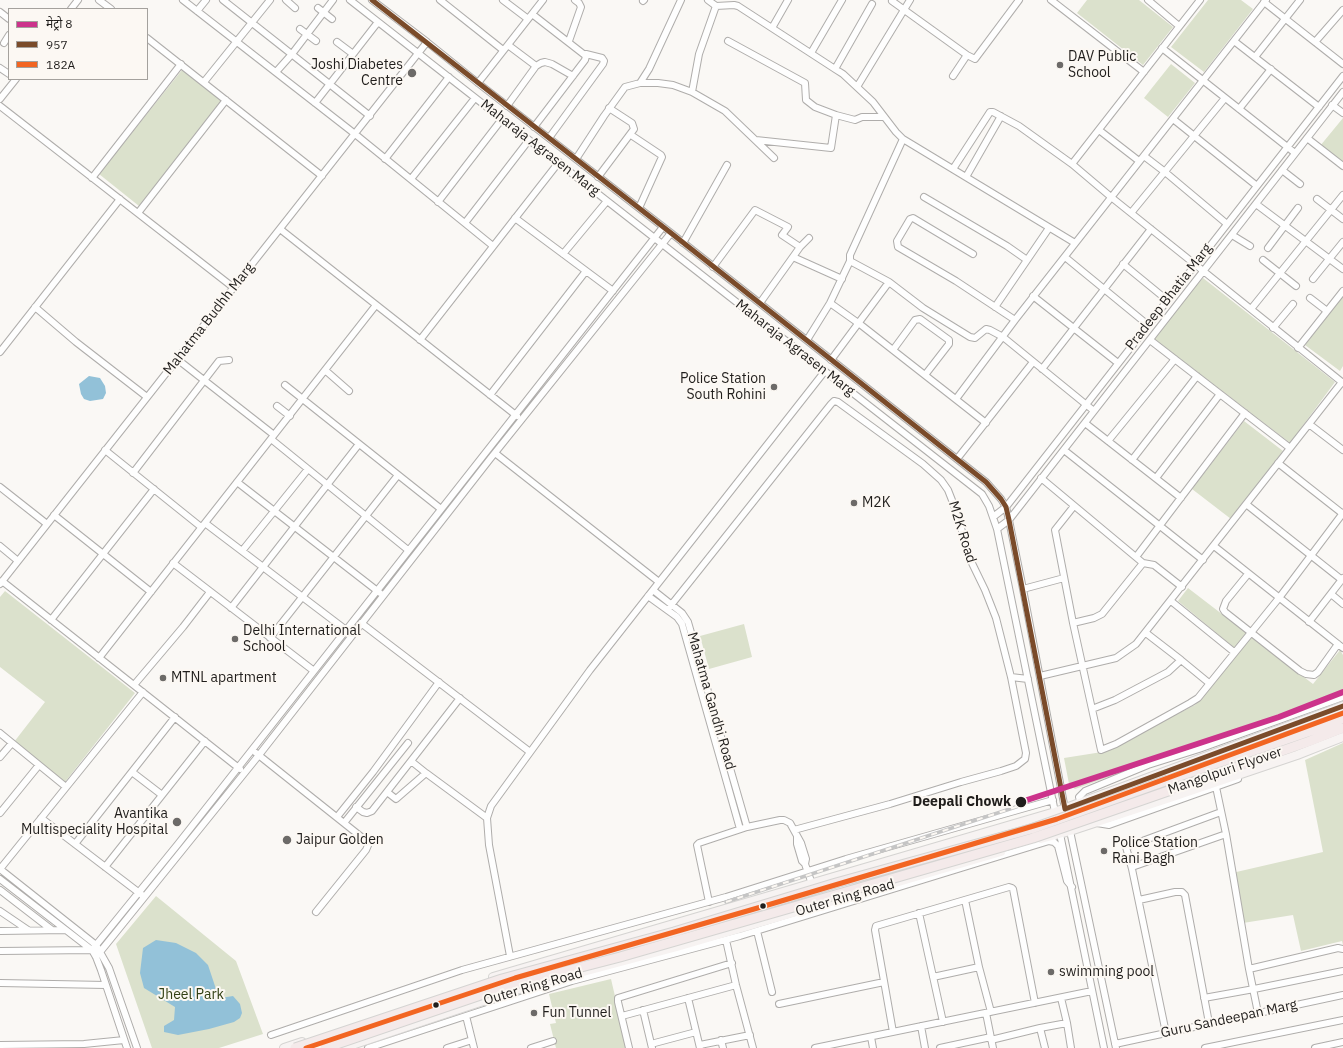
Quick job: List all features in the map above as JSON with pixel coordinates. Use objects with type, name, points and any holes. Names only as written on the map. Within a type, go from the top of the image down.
[{"type":"highway","name":"Mangolpuri Flyover","points":[[295,1048],[502,979],[674,932],[836,883],[1030,828],[1322,727],[1343,718]]},
{"type":"highway","name":"Mangolpuri Flyover","points":[[326,1048],[504,987],[620,957],[1033,838],[1310,741],[1343,728]]},
{"type":"main road","name":"Outer Ring Road","points":[[284,1048],[513,971],[1065,809],[1343,706]]},
{"type":"main road","name":"Outer Ring Road","points":[[343,1048],[516,990],[677,947],[950,868],[1070,831],[1297,755],[1343,737]]},
{"type":"main road","points":[[1117,790],[1123,793],[1127,798],[1127,808],[1124,813]]},
{"type":"main road","points":[[943,845],[950,868]]},
{"type":"street","points":[[72,8],[78,0]]},
{"type":"street","points":[[99,0],[110,8]]},
{"type":"street","points":[[183,0],[355,134],[493,246]]},
{"type":"street","points":[[197,11],[206,0]]},
{"type":"street","points":[[223,0],[370,116]]},
{"type":"street","points":[[204,82],[270,0]]},
{"type":"street","points":[[286,0],[295,8]]},
{"type":"street","points":[[276,72],[307,34],[321,10],[332,0]]},
{"type":"street","name":"Maharaja Agrasen Marg","points":[[350,0],[982,494],[989,506],[997,529],[1055,812]]},
{"type":"street","name":"Maharaja Agrasen Marg","points":[[372,0],[683,242],[958,459],[986,482],[1001,499],[1006,507],[1009,520],[1065,809]]},
{"type":"street","points":[[440,0],[503,50]]},
{"type":"street","points":[[503,0],[569,41],[586,54],[602,58],[604,61],[549,138]]},
{"type":"street","points":[[478,83],[543,0]]},
{"type":"street","points":[[569,41],[581,7],[580,3],[575,0]]},
{"type":"street","points":[[640,83],[649,68],[681,0]]},
{"type":"street","points":[[708,0],[716,6],[738,6],[835,68],[873,102],[903,139],[1075,244]]},
{"type":"street","points":[[772,28],[788,0]]},
{"type":"street","points":[[812,53],[842,0]]},
{"type":"street","points":[[892,0],[966,55],[975,60],[1019,0]]},
{"type":"street","points":[[857,87],[910,0]]},
{"type":"street","points":[[1051,0],[1144,72]]},
{"type":"street","points":[[1148,0],[1179,26]]},
{"type":"street","points":[[1072,164],[1200,0]]},
{"type":"street","points":[[1255,57],[1300,0]]},
{"type":"street","points":[[956,399],[1014,320],[1265,1],[1343,64]]},
{"type":"street","points":[[835,68],[872,4]]},
{"type":"street","points":[[692,92],[699,54],[716,6]]},
{"type":"street","points":[[321,10],[332,19]]},
{"type":"street","points":[[1316,42],[1343,10]]},
{"type":"street","points":[[0,12],[8,19]]},
{"type":"street","points":[[315,103],[378,22]]},
{"type":"street","points":[[300,29],[316,41]]},
{"type":"street","points":[[4,42],[8,36]]},
{"type":"street","points":[[148,39],[322,176]]},
{"type":"street","points":[[728,41],[805,83],[806,100],[815,107],[855,120],[862,118],[884,117]]},
{"type":"street","points":[[1234,41],[1319,107]]},
{"type":"street","points":[[337,42],[353,54]]},
{"type":"street","name":"Mahatma Budhh Marg","points":[[1,583],[427,42]]},
{"type":"street","points":[[508,45],[536,66]]},
{"type":"street","points":[[1162,48],[1295,154]]},
{"type":"street","points":[[534,127],[585,60],[586,54]]},
{"type":"street","points":[[953,76],[966,55]]},
{"type":"street","points":[[507,106],[536,66],[541,62],[552,64],[573,76]]},
{"type":"street","points":[[92,178],[181,64]]},
{"type":"street","points":[[1239,109],[1271,69]]},
{"type":"street","name":"Pradeep Bhatia Marg","points":[[993,517],[1006,507],[1085,404],[1343,76]]},
{"type":"street","points":[[385,159],[449,77]]},
{"type":"street","points":[[0,99],[15,80]]},
{"type":"street","points":[[576,159],[609,108],[625,87],[640,83],[673,85],[692,92],[725,111],[774,158]]},
{"type":"street","name":"Pradeep Bhatia Marg","points":[[997,529],[1009,520],[1343,92]]},
{"type":"street","points":[[411,179],[475,98]]},
{"type":"street","points":[[1132,213],[1225,98]]},
{"type":"street","points":[[138,213],[226,100]]},
{"type":"street","points":[[1332,105],[1343,113]]},
{"type":"street","points":[[0,106],[234,288]]},
{"type":"street","points":[[598,177],[634,129],[632,123],[609,108]]},
{"type":"street","points":[[953,169],[990,112],[1002,116],[1032,134],[1072,164],[1342,383],[1136,644],[1126,653],[1116,658],[1040,676]]},
{"type":"street","points":[[756,140],[831,148],[836,115]]},
{"type":"street","points":[[966,177],[1002,116]]},
{"type":"street","points":[[438,202],[502,118]]},
{"type":"street","points":[[1173,119],[1257,186]]},
{"type":"street","points":[[1099,130],[1142,159],[1165,172],[1227,224]]},
{"type":"street","points":[[631,135],[662,157],[639,208]]},
{"type":"street","points":[[1307,138],[1343,166]]},
{"type":"street","points":[[807,340],[830,303],[842,280],[850,261],[850,255],[903,139]]},
{"type":"street","points":[[465,223],[529,140]]},
{"type":"street","points":[[420,340],[558,162]]},
{"type":"street","points":[[683,242],[727,165]]},
{"type":"street","points":[[1282,170],[1300,184]]},
{"type":"street","points":[[1251,310],[1343,195]]},
{"type":"street","points":[[924,197],[1007,246],[1027,260]]},
{"type":"street","points":[[0,352],[120,199]]},
{"type":"street","points":[[1318,199],[1343,219]]},
{"type":"street","points":[[563,254],[607,200]]},
{"type":"street","points":[[1256,204],[1343,269]]},
{"type":"street","points":[[1268,248],[1298,208]]},
{"type":"street","points":[[713,267],[755,210],[788,227],[782,235],[800,247]]},
{"type":"street","points":[[514,218],[612,291]]},
{"type":"street","points":[[973,254],[913,218],[910,219],[897,241],[898,247],[956,281],[1014,320]]},
{"type":"street","points":[[92,950],[238,768],[663,227]]},
{"type":"street","points":[[995,307],[1049,228]]},
{"type":"street","points":[[1042,369],[1151,229]]},
{"type":"street","points":[[280,230],[522,420]]},
{"type":"street","points":[[96,956],[259,755],[495,454],[671,233]]},
{"type":"street","points":[[1232,235],[1250,246]]},
{"type":"street","points":[[760,303],[800,247],[809,238]]},
{"type":"street","points":[[1313,279],[1343,242]]},
{"type":"street","points":[[793,257],[842,280]]},
{"type":"street","points":[[1064,257],[1148,325]]},
{"type":"street","points":[[1263,260],[1296,286]]},
{"type":"street","points":[[850,261],[889,282],[923,308],[970,337],[975,338],[986,329],[1003,337],[1094,411]]},
{"type":"street","points":[[1123,264],[1167,300]]},
{"type":"street","points":[[490,395],[586,271]]},
{"type":"street","points":[[831,360],[889,282]]},
{"type":"street","points":[[1298,348],[1343,291]]},
{"type":"street","points":[[1033,296],[1118,363]]},
{"type":"street","points":[[1310,298],[1327,311]]},
{"type":"street","points":[[830,303],[894,350],[986,423]]},
{"type":"street","points":[[1273,328],[1293,304]]},
{"type":"street","points":[[99,658],[376,305]]},
{"type":"street","points":[[35,307],[76,342],[147,397]]},
{"type":"street","points":[[894,350],[915,320],[920,319],[949,340],[949,344],[926,375]]},
{"type":"street","points":[[1150,340],[1290,448]]},
{"type":"street","points":[[177,359],[272,437],[327,485],[408,550]]},
{"type":"street","points":[[1108,441],[1175,359]]},
{"type":"street","points":[[133,472],[219,361],[229,360]]},
{"type":"street","points":[[958,459],[1033,362]]},
{"type":"street","points":[[325,370],[349,391]]},
{"type":"street","points":[[510,956],[489,845],[487,818],[491,806],[590,670],[825,372]]},
{"type":"street","points":[[1132,460],[1197,376]]},
{"type":"street","points":[[285,385],[441,509]]},
{"type":"street","points":[[1156,478],[1220,394]]},
{"type":"street","name":"M2K Road","points":[[670,607],[820,416],[834,401],[838,402],[923,464],[941,480],[948,490],[954,502],[969,557],[986,590],[996,618],[1011,677],[1026,753],[1025,759],[1022,763],[1016,766],[890,804],[794,830]]},
{"type":"street","points":[[277,406],[290,416]]},
{"type":"street","points":[[1136,557],[1245,414]]},
{"type":"street","points":[[1085,423],[1181,498]]},
{"type":"street","points":[[1309,424],[1343,450]]},
{"type":"street","points":[[232,608],[359,444]]},
{"type":"street","points":[[105,450],[154,489],[203,525],[242,551],[346,630]]},
{"type":"street","points":[[1064,450],[1203,560]]},
{"type":"street","points":[[495,454],[659,582]]},
{"type":"street","points":[[1074,506],[1055,530],[1073,623],[1101,750],[1116,744],[1198,698],[1279,598],[1343,513],[1278,463]]},
{"type":"street","points":[[242,551],[308,469]]},
{"type":"street","points":[[941,480],[951,470]]},
{"type":"street","points":[[270,638],[398,475]]},
{"type":"street","points":[[1041,478],[1143,563],[1154,565],[1182,587]]},
{"type":"street","points":[[237,482],[383,596]]},
{"type":"street","points":[[0,487],[47,524]]},
{"type":"street","points":[[51,620],[154,489]]},
{"type":"street","points":[[1246,504],[1342,579],[1309,622]]},
{"type":"street","points":[[54,515],[150,592]]},
{"type":"street","points":[[0,546],[18,561]]},
{"type":"street","points":[[1214,546],[1340,646],[1314,675],[1306,674],[1300,671],[1223,609],[1226,601],[1248,574]]},
{"type":"street","points":[[173,563],[314,671]]},
{"type":"street","points":[[1073,623],[1094,618],[1102,614],[1143,563]]},
{"type":"street","points":[[1023,589],[1064,578]]},
{"type":"street","points":[[1,583],[51,620],[244,772]]},
{"type":"street","name":"Mahatma Gandhi Road","points":[[653,590],[670,607],[682,624],[740,829]]},
{"type":"street","points":[[134,685],[183,628],[210,592]]},
{"type":"street","points":[[1331,594],[1343,604]]},
{"type":"street","name":"Mahatma Gandhi Road","points":[[648,596],[682,613],[688,622],[747,827]]},
{"type":"street","points":[[1171,601],[1234,652]]},
{"type":"street","points":[[362,623],[530,752]]},
{"type":"street","points":[[1146,633],[1209,684]]},
{"type":"street","points":[[1092,709],[1115,700],[1168,672],[1181,660]]},
{"type":"street","points":[[1011,677],[1028,679]]},
{"type":"street","points":[[337,817],[440,682]]},
{"type":"street","points":[[137,1048],[109,968],[101,951],[96,945],[0,869],[142,692]]},
{"type":"street","points":[[1081,803],[1079,797],[1085,791],[1148,765],[1199,749],[1343,697]]},
{"type":"street","points":[[356,808],[367,813],[372,811],[460,698]]},
{"type":"street","points":[[75,844],[174,717]]},
{"type":"street","points":[[0,734],[66,787]]},
{"type":"street","points":[[1041,740],[1052,738]]},
{"type":"street","points":[[1095,822],[1109,824],[1216,787],[1343,740]]},
{"type":"street","points":[[105,867],[205,741]]},
{"type":"street","points":[[0,757],[12,743]]},
{"type":"street","points":[[344,823],[408,743]]},
{"type":"street","points":[[252,750],[368,841],[369,845],[316,912]]},
{"type":"street","points":[[411,761],[487,818]]},
{"type":"street","points":[[0,813],[39,765]]},
{"type":"street","points":[[132,772],[162,795]]},
{"type":"street","points":[[386,792],[396,799],[426,773]]},
{"type":"street","points":[[1216,787],[1226,834],[1258,1013]]},
{"type":"street","points":[[271,1035],[462,970],[709,902],[846,859],[1053,800]]},
{"type":"street","points":[[1166,1033],[1132,867],[1126,847],[1221,812]]},
{"type":"street","points":[[41,818],[145,897]]},
{"type":"street","points":[[709,902],[697,845],[740,829],[784,820],[790,823],[801,843],[806,859],[805,864],[812,884]]},
{"type":"street","points":[[1070,831],[1115,1046]]},
{"type":"street","points":[[1060,834],[1104,1048]]},
{"type":"street","points":[[1132,867],[1226,834]]},
{"type":"street","points":[[368,1048],[572,981],[757,931],[1050,841],[1054,842],[1058,846],[1067,881],[1072,887]]},
{"type":"street","points":[[1070,877],[1080,876]]},
{"type":"street","points":[[0,879],[92,950],[96,956],[127,1048]]},
{"type":"street","points":[[893,1032],[875,928],[876,926],[1009,887],[1012,888],[1035,1003]]},
{"type":"street","points":[[1139,900],[1175,892],[1182,892],[1184,895],[1210,1023]]},
{"type":"street","points":[[1,894],[52,930]]},
{"type":"street","points":[[965,900],[988,1012],[993,1048]]},
{"type":"street","points":[[0,910],[28,930]]},
{"type":"street","points":[[919,913],[943,1022]]},
{"type":"street","points":[[0,931],[65,930]]},
{"type":"street","points":[[757,931],[772,992]]},
{"type":"street","points":[[726,940],[736,985],[753,1048]]},
{"type":"street","points":[[1249,969],[1338,948],[1343,949]]},
{"type":"street","points":[[0,951],[92,950]]},
{"type":"street","points":[[629,1048],[617,999],[621,996],[732,963]]},
{"type":"street","points":[[933,977],[979,967]]},
{"type":"street","points":[[1204,998],[1343,971]]},
{"type":"street","points":[[778,1004],[884,982]]},
{"type":"street","points":[[0,983],[106,985]]},
{"type":"street","points":[[622,1016],[736,985]]},
{"type":"street","points":[[815,1048],[841,1045],[893,1032],[1092,991]]},
{"type":"street","name":"Guru Sandeepan Marg","points":[[1115,1046],[1166,1033],[1343,994]]},
{"type":"street","points":[[688,998],[700,1047],[721,1040],[750,1034]]},
{"type":"street","points":[[1060,998],[1067,1023],[1071,1048]]},
{"type":"street","points":[[643,1010],[651,1046],[696,1032]]},
{"type":"street","points":[[466,1016],[474,1048]]},
{"type":"street","points":[[1205,1048],[1343,1020]]},
{"type":"street","points":[[940,1048],[1067,1023]]},
{"type":"street","points":[[921,1026],[925,1048]]},
{"type":"street","points":[[1040,1028],[1044,1048]]},
{"type":"street","points":[[871,1037],[873,1048]]},
{"type":"street","points":[[0,1045],[12,1047],[84,1044],[124,1040]]},
{"type":"street","points":[[447,1048],[472,1040]]},
{"type":"street","points":[[721,1040],[723,1048]]},
{"type":"street","points":[[531,1048],[553,1042]]},
{"type":"street","points":[[1315,1048],[1343,1042]]},
{"type":"green space","points":[[1087,0],[1139,0],[1173,27],[1143,65],[1077,13]]},
{"type":"green space","points":[[1208,0],[1241,0],[1253,9],[1204,72],[1171,47]]},
{"type":"green space","points":[[1171,64],[1195,83],[1168,117],[1144,98]]},
{"type":"green space","points":[[182,70],[222,101],[139,206],[99,174]]},
{"type":"green space","points":[[1343,118],[1343,164],[1320,146]]},
{"type":"green space","points":[[1203,278],[1335,382],[1290,443],[1152,337]]},
{"type":"green space","points":[[1343,296],[1343,366],[1340,371],[1305,345]]},
{"type":"green space","points":[[1244,421],[1283,451],[1231,519],[1192,489]]},
{"type":"green space","points":[[1188,588],[1313,684],[1340,650],[1343,655],[1343,693],[1075,789],[1069,784],[1064,758],[1102,752],[1195,705],[1238,651],[1178,601]]},
{"type":"green space","points":[[5,591],[135,693],[65,782],[14,742],[45,702],[0,667],[0,597]]},
{"type":"green space","points":[[744,624],[752,657],[709,669],[700,636]]},
{"type":"green space","points":[[1343,743],[1343,945],[1342,941],[1301,951],[1293,915],[1243,923],[1232,873],[1323,852],[1305,760]]},
{"type":"green space","name":"Jheel Park","points":[[156,896],[236,961],[263,1034],[219,1048],[152,1048],[116,944]]},
{"type":"green space","points":[[611,979],[627,1048],[556,1048],[550,1024],[556,1023],[549,994]]},
{"type":"water","points":[[89,376],[100,378],[105,386],[106,393],[103,399],[90,401],[84,399],[81,394],[79,384]]},
{"type":"water","points":[[156,940],[176,943],[196,953],[208,965],[217,997],[221,998],[233,996],[240,1004],[242,1013],[240,1018],[234,1022],[209,1029],[178,1035],[164,1032],[164,1026],[174,1020],[175,1007],[144,988],[140,973],[143,948]]},
{"type":"railway","points":[[726,902],[1022,805]]},
{"type":"metro line","name":"8","points":[[1021,802],[1279,717],[1343,692]]},
{"type":"transit line","name":"957","points":[[372,0],[671,233],[986,482],[1001,499],[1006,507],[1009,520],[1065,809],[1343,706]]},
{"type":"transit line","name":"182A","points":[[306,1048],[515,978],[1057,819],[1343,713]]},
{"type":"place","name":"DAV Public School","points":[[1060,65]]},
{"type":"place","name":"Joshi Diabetes Centre","points":[[412,73]]},
{"type":"place","name":"Police Station South Rohini","points":[[774,387]]},
{"type":"place","name":"M2K","points":[[854,503]]},
{"type":"place","name":"Delhi International School","points":[[235,639]]},
{"type":"place","name":"MTNL apartment","points":[[163,678]]},
{"type":"place","name":"Deepali Chowk","points":[[1021,802]]},
{"type":"place","name":"Avantika Multispeciality Hospital","points":[[177,822]]},
{"type":"place","name":"Jaipur Golden","points":[[287,840]]},
{"type":"place","name":"Police Station Rani Bagh","points":[[1104,851]]},
{"type":"place","name":"swimming pool","points":[[1051,972]]},
{"type":"place","name":"Fun Tunnel","points":[[534,1013]]}]
